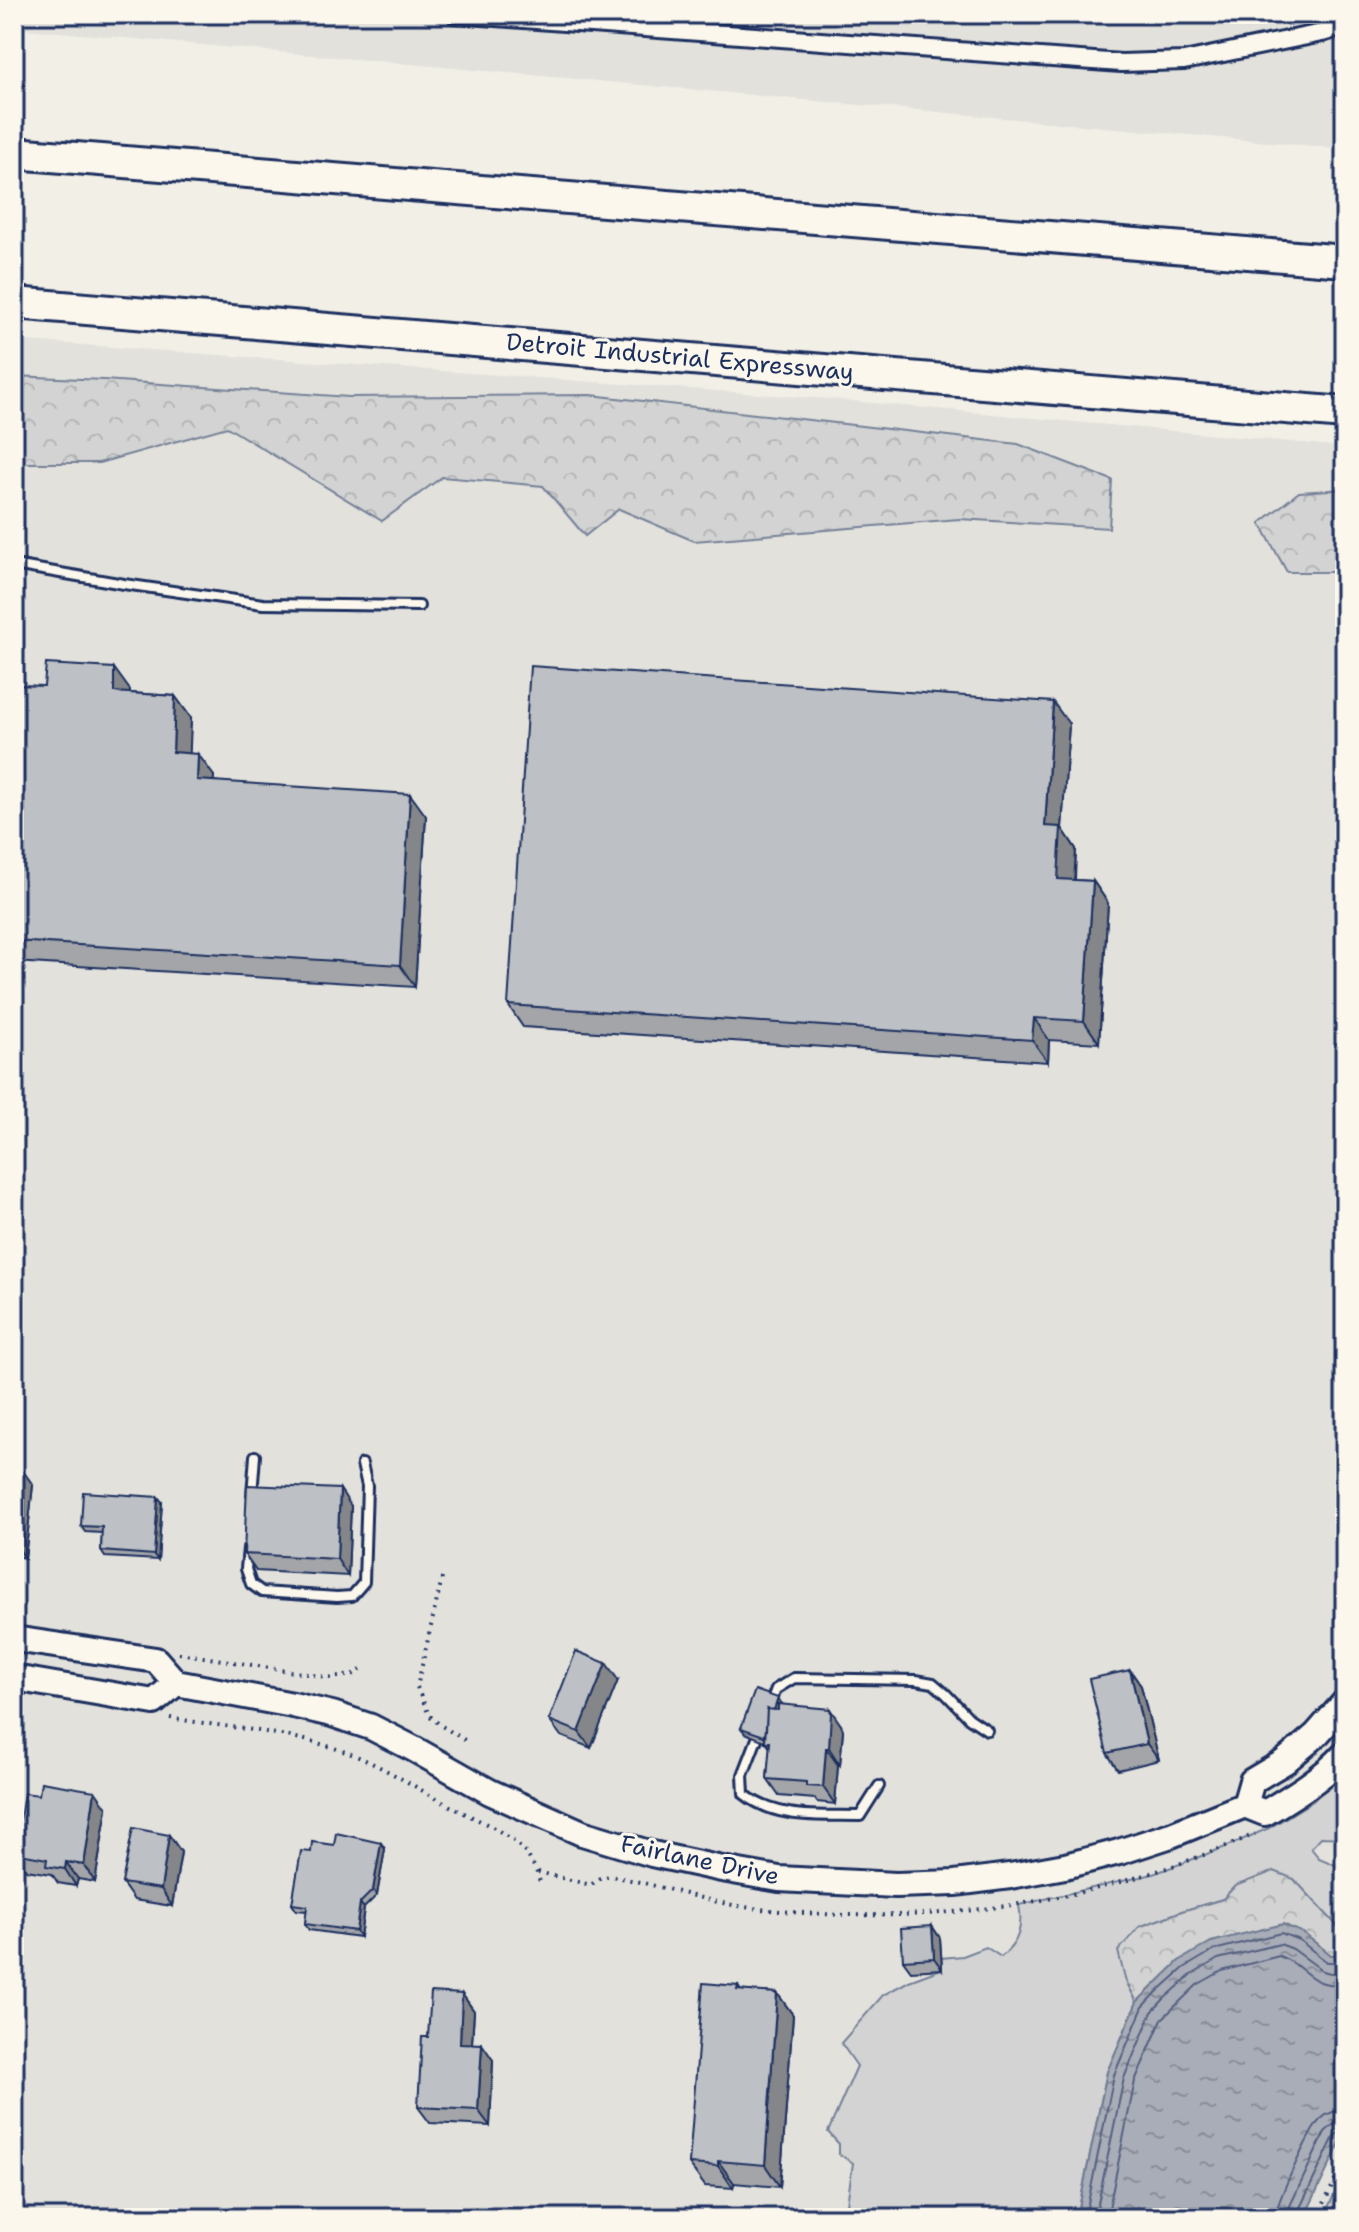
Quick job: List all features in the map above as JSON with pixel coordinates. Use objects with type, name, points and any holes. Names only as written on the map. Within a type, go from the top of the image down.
[{"type":"highway","points":[[14,153],[1345,261]]},
{"type":"highway","name":"Detroit Industrial Expressway","points":[[14,303],[1345,413]]},
{"type":"street","points":[[455,14],[1121,63],[1184,61],[1345,26]]},
{"type":"street","name":"Fairlane Drive","points":[[14,1639],[156,1660],[176,1683],[332,1714],[371,1727],[490,1792],[582,1833],[652,1854],[779,1879],[896,1885],[955,1883],[1065,1866],[1171,1835],[1245,1805],[1265,1813],[1291,1797],[1345,1754]]},
{"type":"street","points":[[14,1678],[154,1702],[176,1683]]},
{"type":"street","points":[[1245,1805],[1252,1781],[1284,1762],[1316,1735],[1345,1702]]},
{"type":"lane","points":[[14,565],[263,604],[419,606]]},
{"type":"lane","points":[[251,1506],[255,1456]]},
{"type":"lane","points":[[248,1538],[246,1569],[251,1584],[262,1592],[352,1596],[364,1582],[367,1486],[362,1464]]},
{"type":"lane","points":[[879,1786],[860,1816],[786,1814],[756,1804],[744,1794],[743,1775],[776,1689],[794,1678],[933,1683],[969,1718],[987,1730]]},
{"type":"path","points":[[442,1578],[417,1687],[429,1715],[468,1742]]},
{"type":"path","points":[[170,1652],[331,1678],[352,1675],[361,1670]]},
{"type":"path","points":[[156,1716],[298,1738],[349,1753],[395,1774],[513,1839],[532,1859],[541,1886]]},
{"type":"path","points":[[538,1872],[591,1885]]},
{"type":"path","points":[[1317,2218],[1345,2160]]},
{"type":"shaded area","points":[[14,14],[1345,14],[1345,149],[14,28]]},
{"type":"shaded area","points":[[14,340],[830,399],[1345,447],[1345,2218],[14,2218]]},
{"type":"green space","points":[[14,376],[349,397],[591,395],[1018,444],[1112,480],[1109,528],[959,519],[694,541],[619,509],[585,536],[543,486],[442,477],[382,521],[227,427],[99,463],[14,463]]},
{"type":"green space","points":[[1345,489],[1345,572],[1287,572],[1260,523],[1299,492]]},
{"type":"green space","points":[[1345,1770],[1345,1838],[1321,1837],[1311,1848],[1319,1858],[1345,1869],[1345,1930],[1340,1929],[1294,1879],[1235,1886],[1223,1899],[1139,1927],[1125,1979],[1137,2002],[1107,2072],[1077,2218],[845,2218],[853,2163],[839,2154],[839,2144],[828,2132],[857,2066],[841,2043],[883,1995],[941,1969],[941,1958],[963,1956],[986,1947],[1001,1957],[1018,1934],[1019,1905],[1153,1874],[1223,1848],[1269,1828],[1313,1801]]},
{"type":"green space","points":[[1274,1871],[1294,1879],[1340,1929],[1345,1930],[1345,1954],[1331,1955],[1303,1933],[1179,1961],[1137,2002],[1125,1979],[1118,1951],[1139,1927],[1223,1899],[1235,1886]]},
{"type":"green space","points":[[1345,2172],[1345,2218],[1323,2218]]},
{"type":"water","points":[[1283,1924],[1303,1933],[1331,1955],[1345,1954],[1345,2133],[1304,2218],[1077,2218],[1107,2072],[1137,2002],[1179,1961],[1211,1942]]},
{"type":"building","points":[[46,664],[114,668],[114,692],[175,696],[173,752],[198,754],[197,780],[410,794],[400,965],[14,941],[14,685],[44,686]]},
{"type":"building","points":[[530,666],[1053,702],[1045,826],[1061,827],[1058,879],[1093,881],[1084,1021],[1034,1018],[1032,1040],[508,1005]]},
{"type":"building","points":[[14,1468],[21,1468],[14,1532]]},
{"type":"building","points":[[247,1485],[340,1489],[337,1559],[244,1554]]},
{"type":"building","points":[[83,1492],[158,1497],[154,1555],[101,1551],[102,1527],[81,1526]]},
{"type":"building","points":[[576,1651],[606,1663],[579,1732],[549,1720]]},
{"type":"building","points":[[1130,1670],[1147,1744],[1107,1753],[1089,1679]]},
{"type":"building","points":[[755,1690],[778,1698],[774,1710],[767,1709],[764,1736],[741,1728]]},
{"type":"building","points":[[778,1704],[830,1709],[829,1748],[826,1748],[823,1787],[806,1786],[806,1782],[767,1779],[770,1742],[765,1742],[767,1709],[778,1710]]},
{"type":"building","points":[[41,1782],[95,1791],[84,1865],[66,1862],[65,1869],[46,1866],[47,1859],[15,1853],[24,1793],[39,1795]]},
{"type":"building","points":[[133,1828],[169,1835],[161,1889],[122,1883]]},
{"type":"building","points":[[336,1833],[381,1843],[373,1890],[360,1903],[356,1931],[305,1924],[307,1906],[292,1904],[301,1851],[311,1852],[312,1842],[334,1845]]},
{"type":"building","points":[[932,1926],[934,1958],[903,1960],[901,1928]]},
{"type":"building","points":[[703,1983],[777,1993],[765,2165],[718,2161],[718,2166],[689,2164]]},
{"type":"building","points":[[431,1992],[462,1994],[460,2043],[482,2044],[478,2110],[418,2107],[422,2037],[428,2037]]},
{"type":"building","points":[[684,2214],[722,2216],[722,2218],[684,2218]]}]
